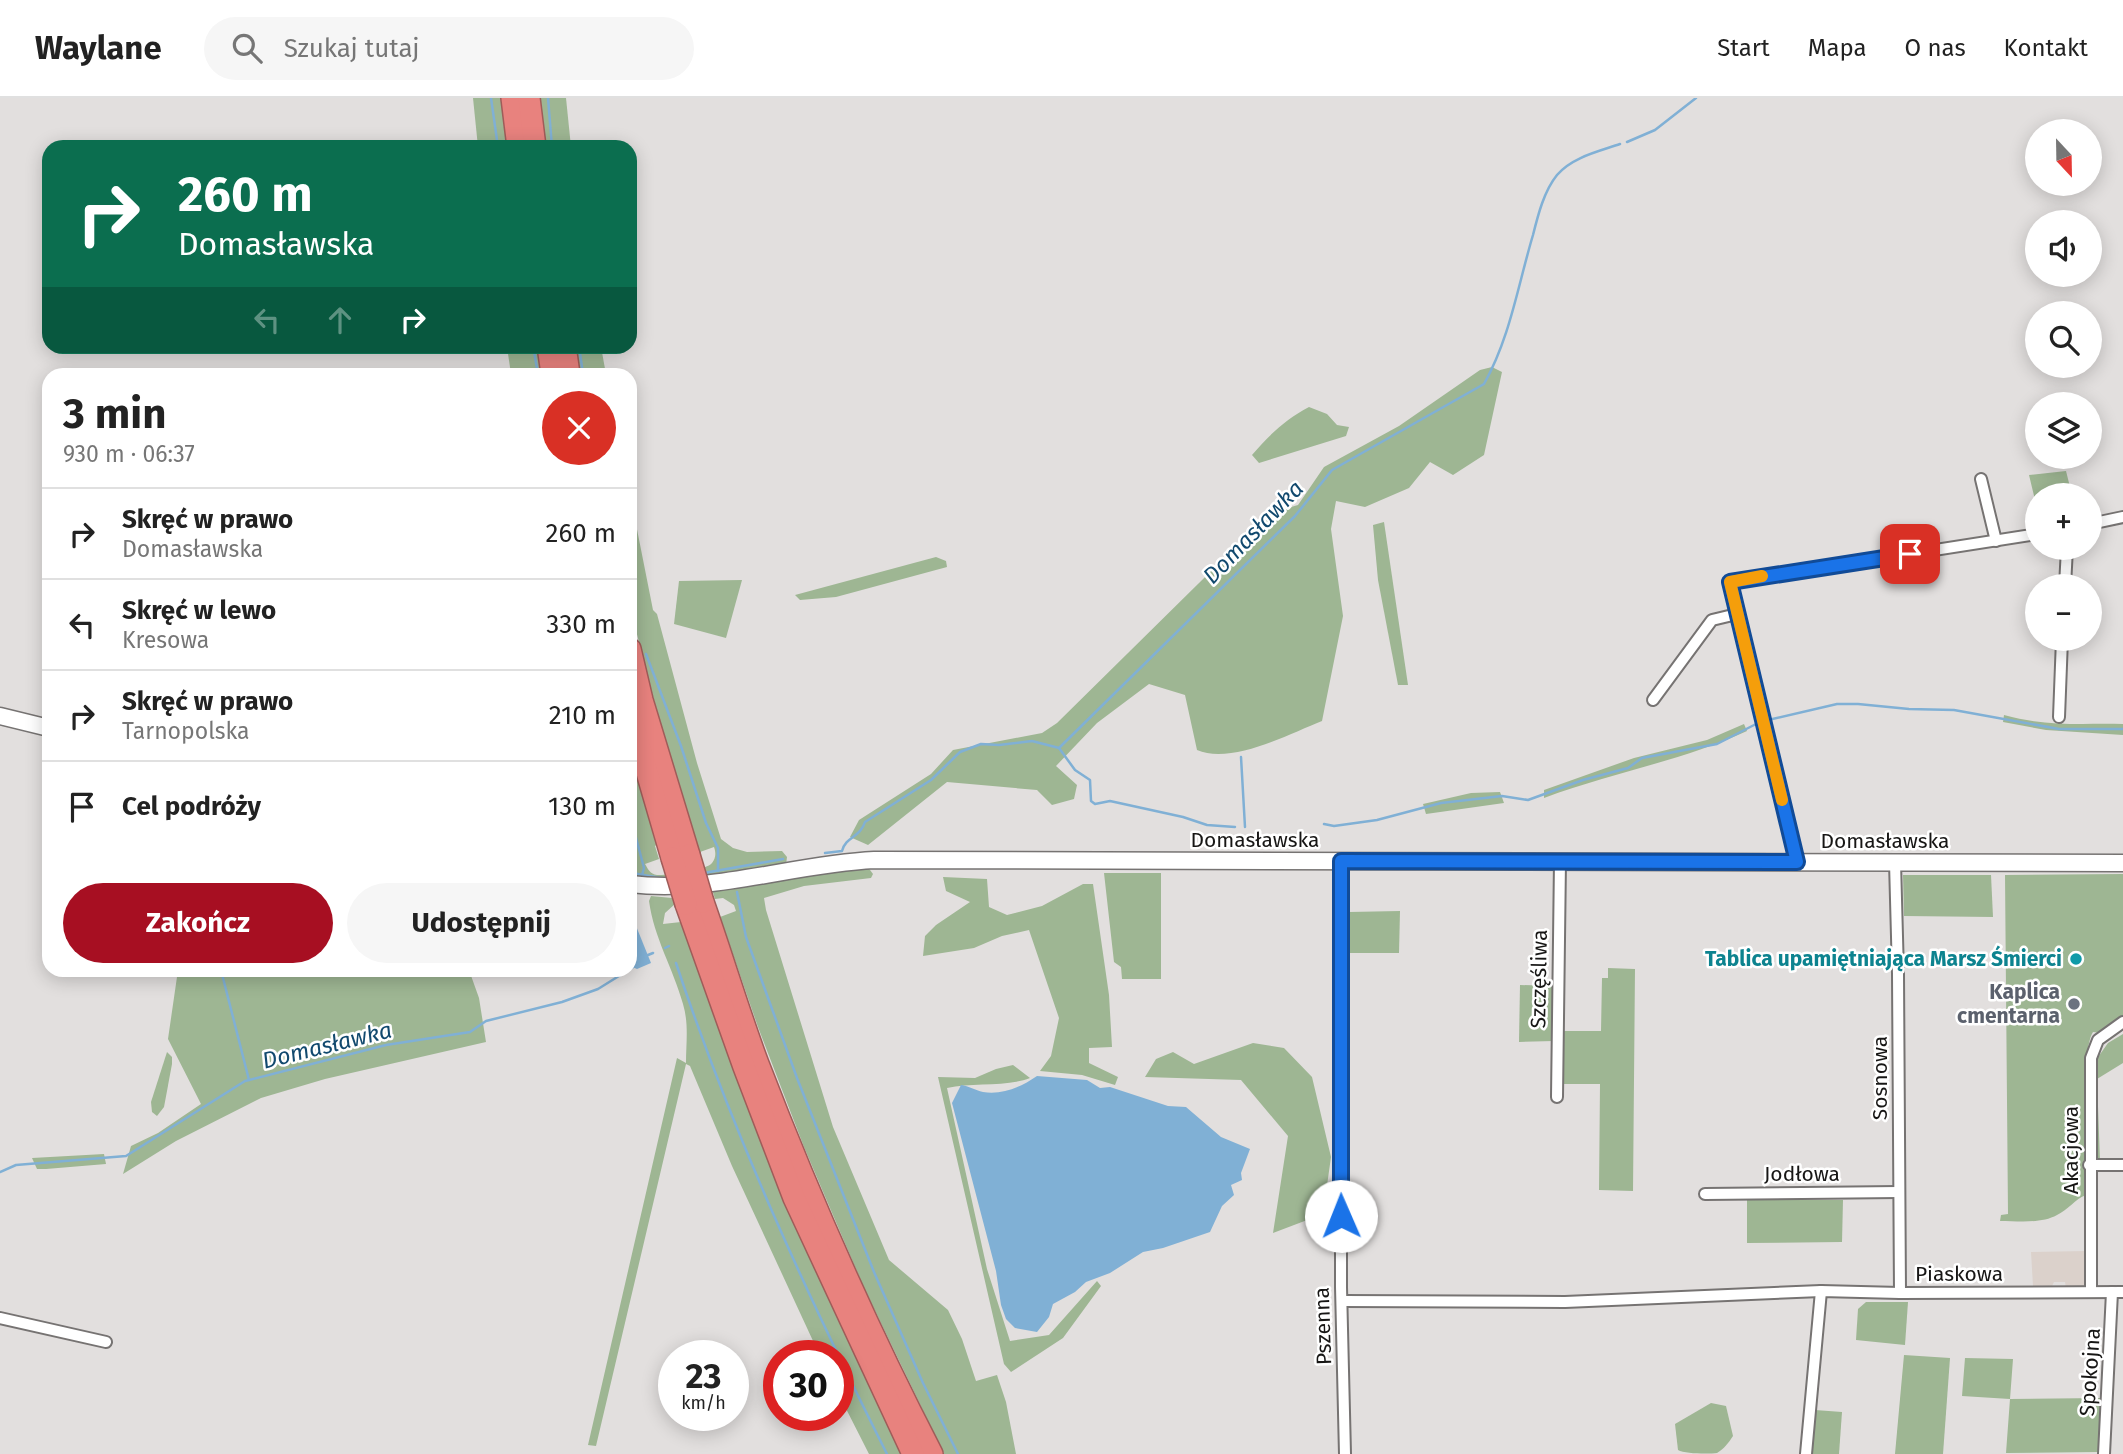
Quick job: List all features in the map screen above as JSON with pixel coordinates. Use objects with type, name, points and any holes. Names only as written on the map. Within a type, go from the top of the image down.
[{"type":"highway","points":[[512,98],[517,140]]},
{"type":"highway","points":[[529,98],[534,140]]},
{"type":"highway","points":[[637,679],[680,856]]},
{"type":"highway","points":[[637,734],[680,856],[744,1067],[794,1198],[913,1454]]},
{"type":"highway","points":[[695,903],[811,1192],[869,1325],[932,1454]]},
{"type":"street","points":[[1981,479],[1996,541]]},
{"type":"street","points":[[2102,521],[2123,517]]},
{"type":"street","points":[[1797,862],[1730,582],[2025,536]]},
{"type":"street","points":[[1653,700],[1712,620],[1737,614]]},
{"type":"street","points":[[2059,717],[2062,651]]},
{"type":"street","points":[[0,716],[42,726]]},
{"type":"street","name":"Domasławska","points":[[637,885],[668,887],[711,884],[807,866],[874,859],[2123,863]]},
{"type":"street","name":"Pszenna","points":[[1341,861],[1345,1454]]},
{"type":"street","name":"Szczęśliwa","points":[[1557,1097],[1560,861]]},
{"type":"street","name":"Sosnowa","points":[[1895,862],[1900,1293]]},
{"type":"street","name":"Akacjowa","points":[[2091,1292],[2091,1058],[2093,1049],[2102,1036],[2123,1022]]},
{"type":"street","points":[[2089,1165],[2123,1165]]},
{"type":"street","name":"Jodłowa","points":[[1705,1194],[1899,1192]]},
{"type":"street","name":"Piaskowa","points":[[1343,1301],[1606,1301],[1794,1291],[2118,1292]]},
{"type":"street","points":[[1806,1454],[1821,1291]]},
{"type":"street","name":"Spokojna","points":[[2104,1454],[2118,1292]]},
{"type":"street","points":[[0,1318],[106,1342]]},
{"type":"shaded area","points":[[2086,1251],[2086,1283],[2081,1288],[2066,1288],[2065,1282],[2054,1282],[2051,1288],[2033,1286],[2031,1252]]},
{"type":"green space","points":[[473,98],[502,98],[507,140],[477,140]]},
{"type":"green space","points":[[539,98],[566,98],[570,140],[544,140]]},
{"type":"green space","points":[[508,354],[538,354],[541,368],[510,368]]},
{"type":"green space","points":[[576,354],[602,354],[605,368],[579,368]]},
{"type":"green space","points":[[1492,367],[1502,372],[1484,455],[1453,475],[1430,462],[1409,488],[1365,507],[1336,501],[1331,529],[1343,616],[1322,721],[1260,746],[1226,754],[1211,754],[1197,750],[1185,695],[1149,684],[1097,723],[1056,766],[1077,785],[1074,799],[1052,805],[1037,790],[947,782],[868,845],[850,837],[859,820],[931,774],[953,750],[1042,733],[1057,723],[1270,513],[1298,505],[1324,467],[1399,426],[1480,370]]},
{"type":"green space","points":[[1309,407],[1327,414],[1337,425],[1349,427],[1346,436],[1259,463],[1252,455],[1258,448],[1285,422]]},
{"type":"green space","points":[[2066,471],[2069,483],[2031,483],[2029,475]]},
{"type":"green space","points":[[1384,522],[1408,685],[1398,685],[1378,580],[1373,525]]},
{"type":"green space","points":[[637,529],[653,610],[657,614],[697,763],[721,839],[733,848],[747,852],[782,851],[787,857],[786,865],[709,879],[637,879],[637,774],[658,844],[655,846],[659,859],[645,864],[650,871],[661,875],[695,870],[709,866],[715,853],[714,847],[700,852],[694,840],[637,634]]},
{"type":"green space","points":[[936,557],[946,561],[947,567],[836,597],[800,600],[795,595]]},
{"type":"green space","points":[[742,580],[726,638],[674,624],[679,581]]},
{"type":"green space","points":[[2004,715],[2049,723],[2123,724],[2123,735],[2046,730],[2003,722]]},
{"type":"green space","points":[[1744,724],[1747,731],[1722,741],[1544,798],[1544,790],[1634,758],[1707,740]]},
{"type":"green space","points":[[1500,792],[1504,803],[1426,814],[1423,804],[1471,793]]},
{"type":"green space","points":[[867,866],[873,874],[871,878],[804,886],[764,898],[766,910],[833,1127],[889,1260],[948,1310],[962,1339],[976,1381],[997,1375],[1006,1402],[1016,1454],[944,1454],[864,1288],[804,1147],[758,1027],[720,917],[736,911],[734,905],[723,898],[715,899],[712,889]]},
{"type":"green space","points":[[1104,873],[1161,873],[1161,979],[1122,979],[1121,967],[1114,962]]},
{"type":"green space","points":[[2123,874],[2123,1018],[2101,1033],[2093,1032],[2089,1043],[2085,1084],[2086,1195],[2051,1218],[2000,1221],[2001,1215],[2008,1214],[2005,875]]},
{"type":"green space","points":[[1903,875],[1991,875],[1993,917],[1904,916]]},
{"type":"green space","points":[[943,877],[987,879],[989,907],[1007,915],[1042,906],[1083,884],[1093,884],[1109,995],[1112,1047],[1089,1048],[1089,1063],[1118,1077],[1115,1085],[1082,1075],[1040,1071],[1051,1056],[1059,1018],[1029,930],[1002,936],[974,948],[923,956],[925,936],[936,925],[970,902],[946,891]]},
{"type":"green space","points":[[651,896],[672,898],[675,904],[665,913],[663,924],[681,922],[686,932],[819,1276],[849,1340],[813,1340],[732,1166],[690,1066],[686,1064],[596,1446],[588,1445],[677,1058],[686,1063],[685,1011],[655,928],[649,901]]},
{"type":"green space","points":[[1400,911],[1399,953],[1347,953],[1349,912]]},
{"type":"green space","points":[[1608,968],[1635,969],[1633,1191],[1599,1190],[1600,1084],[1563,1084],[1563,1031],[1601,1031],[1602,978],[1608,978]]},
{"type":"green space","points":[[177,977],[472,977],[479,998],[486,1042],[325,1079],[261,1098],[176,1141],[123,1174],[131,1146],[158,1133],[201,1104],[168,1039]]},
{"type":"green space","points":[[1520,985],[1554,986],[1554,1041],[1519,1042]]},
{"type":"green space","points":[[2123,1034],[2123,1063],[2097,1079],[2100,1161],[2094,1158],[2096,1060],[2108,1043]]},
{"type":"green space","points":[[1253,1043],[1284,1048],[1312,1077],[1331,1157],[1323,1214],[1273,1233],[1288,1136],[1241,1080],[1145,1077],[1156,1059],[1173,1052],[1194,1064]]},
{"type":"green space","points":[[167,1052],[172,1057],[172,1064],[164,1107],[157,1116],[152,1112],[151,1102]]},
{"type":"green space","points":[[1013,1065],[1030,1078],[1011,1083],[947,1088],[987,1269],[1010,1341],[1049,1335],[1097,1281],[1101,1286],[1063,1338],[1011,1372],[1004,1364],[938,1077],[975,1078]]},
{"type":"green space","points":[[104,1154],[106,1164],[46,1169],[37,1169],[32,1158]]},
{"type":"green space","points":[[1747,1200],[1843,1200],[1842,1242],[1747,1243]]},
{"type":"green space","points":[[1866,1302],[1908,1302],[1905,1345],[1856,1340],[1858,1309]]},
{"type":"green space","points":[[854,1350],[903,1454],[869,1454],[854,1424]]},
{"type":"green space","points":[[1904,1355],[1950,1358],[1943,1454],[1895,1454]]},
{"type":"green space","points":[[1965,1358],[2013,1359],[2010,1399],[1962,1396]]},
{"type":"green space","points":[[2102,1398],[2099,1452],[2006,1453],[2010,1399]]},
{"type":"green space","points":[[1711,1403],[1726,1406],[1733,1436],[1717,1453],[1678,1450],[1675,1424]]},
{"type":"green space","points":[[1815,1410],[1842,1412],[1839,1454],[1811,1454]]},
{"type":"water","points":[[637,928],[651,963],[637,969]]},
{"type":"water","points":[[1037,1076],[1087,1080],[1100,1088],[1110,1087],[1168,1106],[1186,1107],[1221,1137],[1250,1149],[1241,1173],[1242,1180],[1231,1185],[1234,1195],[1222,1206],[1210,1232],[1143,1252],[1110,1273],[1086,1282],[1075,1292],[1053,1304],[1049,1317],[1037,1332],[1015,1328],[1006,1319],[952,1103],[961,1085],[983,1092],[998,1092],[1018,1087]]},
{"type":"waterway","points":[[491,98],[497,140]]},
{"type":"waterway","points":[[548,98],[551,140]]},
{"type":"waterway","name":"Domasławka","points":[[1627,142],[1655,130],[1696,98]]},
{"type":"waterway","name":"Domasławka","points":[[825,853],[842,851],[865,822],[931,780],[960,752],[981,744],[1032,741],[1059,748],[1295,516],[1332,470],[1484,384],[1507,330],[1539,211],[1548,188],[1557,175],[1570,164],[1620,144]]},
{"type":"waterway","points":[[534,354],[537,368]]},
{"type":"waterway","points":[[580,354],[582,368]]},
{"type":"waterway","points":[[646,654],[681,746],[706,823],[718,848],[718,871]]},
{"type":"waterway","points":[[1768,720],[1837,704],[1858,704],[1954,710],[2059,729],[2123,729]]},
{"type":"waterway","points":[[1324,824],[1334,826],[1377,820],[1441,803],[1502,796],[1528,800],[1583,780],[1628,768],[1642,758],[1717,744],[1756,724]]},
{"type":"waterway","points":[[1059,748],[1075,770],[1090,780],[1091,801],[1095,804],[1110,801],[1207,825],[1235,827]]},
{"type":"waterway","points":[[1241,757],[1245,827]]},
{"type":"waterway","points":[[637,842],[644,868],[642,875]]},
{"type":"waterway","name":"Domasławka","points":[[704,873],[783,859]]},
{"type":"waterway","name":"Domasławka","points":[[637,874],[661,878]]},
{"type":"waterway","points":[[737,892],[746,937],[797,1078],[874,1272],[958,1454]]},
{"type":"waterway","points":[[665,948],[669,946]]},
{"type":"waterway","points":[[648,955],[653,953]]},
{"type":"waterway","points":[[676,963],[721,1089],[772,1212],[887,1454]]},
{"type":"waterway","points":[[223,977],[249,1080]]},
{"type":"waterway","name":"Domasławka","points":[[0,1172],[16,1165],[126,1156],[245,1081],[386,1045],[470,1032],[486,1021],[562,1002],[598,989],[617,977]]},
{"type":"slow traffic","points":[[1762,576],[1730,582],[1782,800]]},
{"type":"place","name":"Tablica upamiętniająca Marsz Śmierci","points":[[2076,959]]},
{"type":"place","name":"Kaplica cmentarna","points":[[2074,1004]]},
{"type":"route","points":[[1341,1216],[1341,861],[1797,862],[1730,582],[1910,554]]}]
